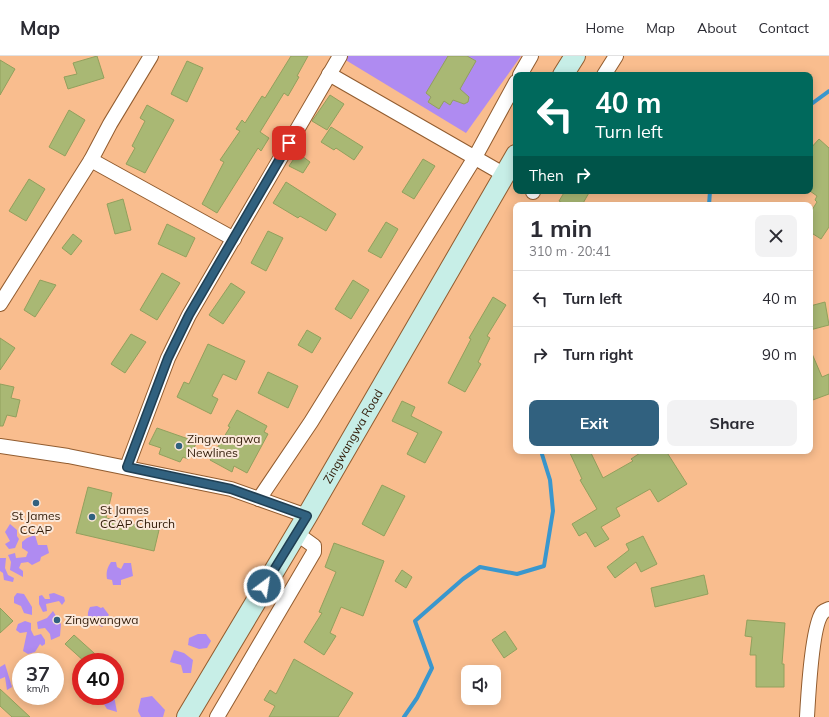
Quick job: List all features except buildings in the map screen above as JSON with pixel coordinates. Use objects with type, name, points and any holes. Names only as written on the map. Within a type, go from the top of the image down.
[{"type":"street","points":[[0,304],[92,160],[110,124],[151,56]]},
{"type":"street","points":[[127,467],[168,358],[206,283],[234,239],[340,56]]},
{"type":"street","points":[[522,72],[531,56]]},
{"type":"street","points":[[565,72],[575,56]]},
{"type":"street","points":[[606,72],[616,56]]},
{"type":"street","points":[[329,74],[505,175]]},
{"type":"street","points":[[259,499],[311,422],[474,158],[513,87]]},
{"type":"street","points":[[92,160],[234,239]]},
{"type":"street","name":"Zingwangwa Road","points":[[186,717],[307,516],[513,160]]},
{"type":"street","points":[[0,446],[68,456],[231,489],[307,516]]},
{"type":"street","points":[[217,717],[314,552],[314,546],[296,533]]},
{"type":"street","points":[[807,717],[809,675],[819,621],[823,612],[829,609]]},
{"type":"shaded area","points":[[339,56],[521,56],[466,133]]},
{"type":"shaded area","points":[[10,524],[17,530],[17,536],[19,539],[15,548],[9,549],[5,544],[10,541],[5,532]]},
{"type":"shaded area","points":[[35,535],[38,545],[47,545],[49,553],[41,557],[40,561],[32,565],[28,562],[21,563],[19,568],[23,571],[23,577],[10,570],[11,562],[8,555],[15,553],[16,558],[26,557],[28,552],[22,548],[22,542]]},
{"type":"shaded area","points":[[0,558],[6,558],[5,568],[8,575],[14,578],[13,582],[4,580],[3,573],[0,571]]},
{"type":"shaded area","points":[[111,562],[116,562],[117,567],[121,569],[124,563],[131,563],[133,576],[121,580],[121,585],[113,585],[112,580],[107,579],[107,570]]},
{"type":"shaded area","points":[[17,593],[24,594],[32,607],[32,615],[24,613],[21,606],[14,603],[14,597]]},
{"type":"shaded area","points":[[54,593],[64,597],[65,601],[62,605],[59,601],[46,604],[47,611],[43,612],[39,604],[39,596],[42,595],[45,599],[50,599],[49,594]]},
{"type":"shaded area","points":[[97,606],[101,608],[103,607],[109,615],[106,618],[108,621],[102,627],[96,623],[91,623],[88,617],[90,607]]},
{"type":"shaded area","points":[[53,611],[61,624],[60,636],[51,640],[50,634],[45,628],[38,629],[37,622],[47,618]]},
{"type":"shaded area","points":[[25,621],[31,623],[31,630],[34,636],[41,634],[45,640],[45,644],[42,646],[40,644],[35,652],[26,653],[23,651],[27,632],[20,633],[16,630],[18,624]]},
{"type":"shaded area","points":[[198,634],[206,634],[211,641],[207,648],[199,649],[188,645],[189,638]]},
{"type":"shaded area","points":[[174,650],[184,653],[193,660],[191,673],[183,673],[181,665],[170,662]]},
{"type":"shaded area","points":[[5,664],[12,687],[7,690],[5,677],[0,679],[0,667]]},
{"type":"shaded area","points":[[152,696],[165,710],[163,717],[141,717],[138,711],[141,698]]},
{"type":"shaded area","points":[[104,705],[116,705],[117,712],[107,709]]},
{"type":"waterway","points":[[813,103],[829,91]]},
{"type":"waterway","points":[[709,202],[710,194]]},
{"type":"waterway","points":[[404,717],[417,698],[432,668],[415,621],[463,579],[480,567],[517,574],[544,566],[553,511],[550,480],[542,454]]},
{"type":"place","name":"Zingwangwa Newlines","points":[[179,446]]},
{"type":"place","name":"St James CCAP","points":[[36,503]]},
{"type":"place","name":"St James CCAP Church","points":[[92,517]]},
{"type":"place","name":"Zingwangwa","points":[[57,620]]},
{"type":"route","points":[[264,586],[307,516],[231,489],[127,467],[168,358],[189,315],[206,283],[234,239],[289,143]]}]
